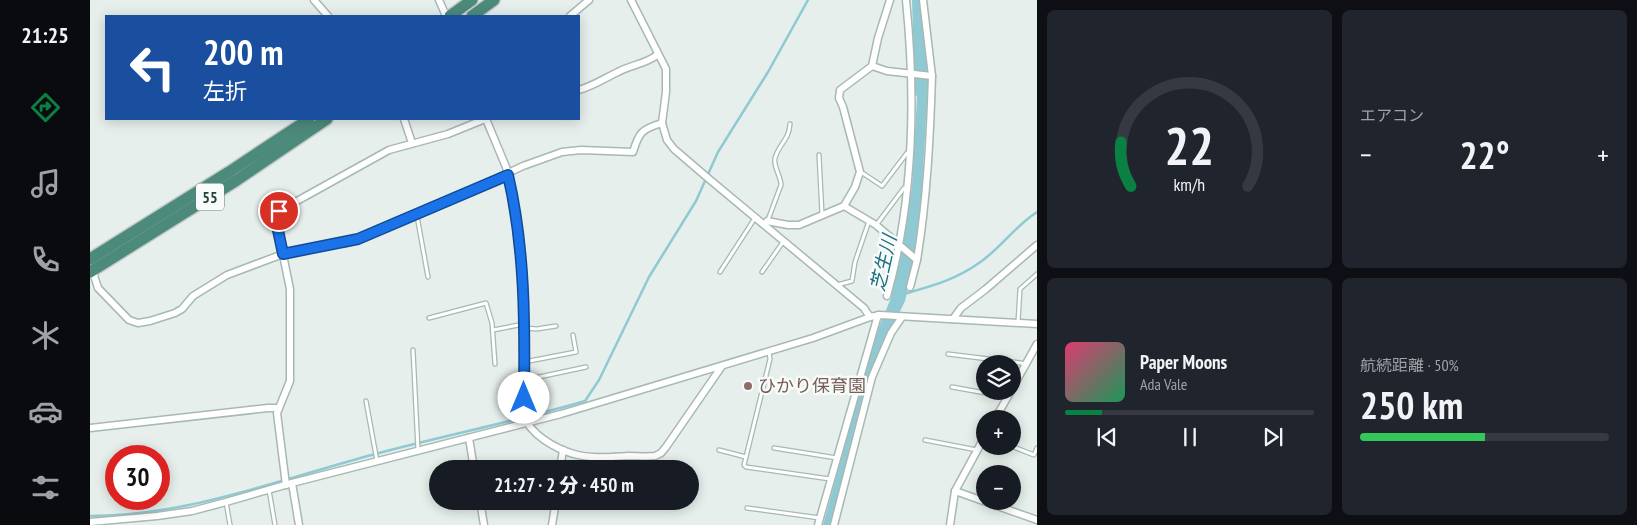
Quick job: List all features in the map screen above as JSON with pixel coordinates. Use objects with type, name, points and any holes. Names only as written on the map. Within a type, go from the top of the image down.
[{"type":"highway","points":[[451,15],[472,0]]},
{"type":"highway","points":[[473,15],[494,0]]},
{"type":"highway","name":"55","points":[[90,259],[229,172],[307,120]]},
{"type":"highway","name":"55","points":[[91,268],[237,180],[326,120]]},
{"type":"street","points":[[314,0],[327,15]]},
{"type":"street","points":[[439,0],[446,15]]},
{"type":"street","points":[[571,15],[589,0]]},
{"type":"street","points":[[631,0],[657,56],[666,69],[662,123],[663,131],[670,144],[755,218],[766,223],[788,225],[800,225],[844,206],[855,187],[860,172],[839,98],[840,90],[872,66],[878,38],[890,0]]},
{"type":"street","points":[[887,296],[899,246],[908,187],[912,126],[910,35],[906,0]]},
{"type":"street","points":[[910,287],[921,234],[930,144],[930,76],[924,0]]},
{"type":"street","points":[[580,90],[657,56]]},
{"type":"street","points":[[872,66],[887,71],[930,76]]},
{"type":"street","points":[[404,120],[412,143]]},
{"type":"street","points":[[298,525],[287,482],[278,408],[290,381],[290,289],[275,216],[279,211],[389,150],[448,134],[483,120]]},
{"type":"street","points":[[486,120],[508,175],[512,192],[524,292],[525,419],[538,435],[563,450],[588,457],[655,456],[666,447],[722,366]]},
{"type":"street","points":[[91,268],[98,288],[129,320],[138,323],[150,321],[182,309],[193,296],[228,275],[283,254],[346,243],[417,215],[508,175],[524,166],[562,152],[581,150],[632,152],[640,132],[662,123]]},
{"type":"street","points":[[844,206],[876,225],[916,259]]},
{"type":"street","points":[[766,223],[867,313],[900,317],[1037,324]]},
{"type":"street","points":[[953,320],[961,308],[1037,245]]},
{"type":"street","points":[[90,522],[114,523],[192,511],[269,490],[287,482],[376,457],[469,438],[525,419],[769,352],[813,338],[867,313]]},
{"type":"street","points":[[819,522],[879,315]]},
{"type":"street","points":[[834,525],[872,377],[879,358],[900,317]]},
{"type":"street","points":[[1021,374],[1037,344]]},
{"type":"street","points":[[90,428],[278,408]]},
{"type":"street","points":[[469,438],[473,460]]},
{"type":"street","points":[[561,460],[563,450]]},
{"type":"street","points":[[950,525],[955,491],[976,452]]},
{"type":"street","points":[[955,491],[1037,520]]},
{"type":"street","points":[[482,510],[484,525]]},
{"type":"street","points":[[552,525],[554,510]]},
{"type":"lane","points":[[766,223],[781,186],[781,179],[775,160],[778,150],[789,135],[790,124]]},
{"type":"lane","points":[[860,172],[882,186],[906,154],[910,152]]},
{"type":"lane","points":[[819,155],[822,216]]},
{"type":"lane","points":[[876,225],[904,188],[908,187]]},
{"type":"lane","points":[[417,215],[428,277]]},
{"type":"lane","points":[[720,272],[755,218]]},
{"type":"lane","points":[[837,285],[852,280],[855,262],[869,221]]},
{"type":"lane","points":[[762,272],[784,241]]},
{"type":"lane","points":[[1018,323],[1020,289],[1037,274]]},
{"type":"lane","points":[[429,318],[486,303],[493,330],[495,364]]},
{"type":"lane","points":[[493,330],[524,326],[537,329],[556,326]]},
{"type":"lane","points":[[524,362],[576,352],[573,336]]},
{"type":"lane","points":[[413,350],[417,448]]},
{"type":"lane","points":[[769,352],[770,359],[744,465],[746,467],[830,479]]},
{"type":"lane","points":[[948,354],[1026,365]]},
{"type":"lane","points":[[524,380],[586,367]]},
{"type":"lane","points":[[952,386],[976,389]]},
{"type":"lane","points":[[366,400],[376,457]]},
{"type":"lane","points":[[925,440],[976,450]]},
{"type":"lane","points":[[774,448],[837,458]]},
{"type":"lane","points":[[1021,450],[1034,455],[1037,449]]},
{"type":"lane","points":[[719,450],[746,457]]},
{"type":"lane","points":[[269,490],[275,525]]},
{"type":"lane","points":[[226,502],[230,525]]},
{"type":"lane","points":[[747,508],[819,522]]},
{"type":"water","points":[[912,0],[921,0],[930,91],[927,102],[920,222],[913,265],[905,301],[876,361],[832,525],[823,525],[874,339],[891,298],[905,231],[912,187],[917,97],[915,93]]},
{"type":"waterway","points":[[90,516],[164,510],[200,503],[379,453],[585,401],[599,380],[649,277],[696,201],[718,152],[768,72],[808,0]]},
{"type":"waterway","points":[[904,294],[943,282],[970,269],[987,257],[1037,212]]},
{"type":"place","name":"ひかり保育園","points":[[748,386]]},
{"type":"route","points":[[279,211],[275,216],[283,254],[346,243],[358,239],[508,175],[512,192],[524,292],[524,398]]},
{"type":"water label","name":"芝生川","points":[[883,263]]}]
